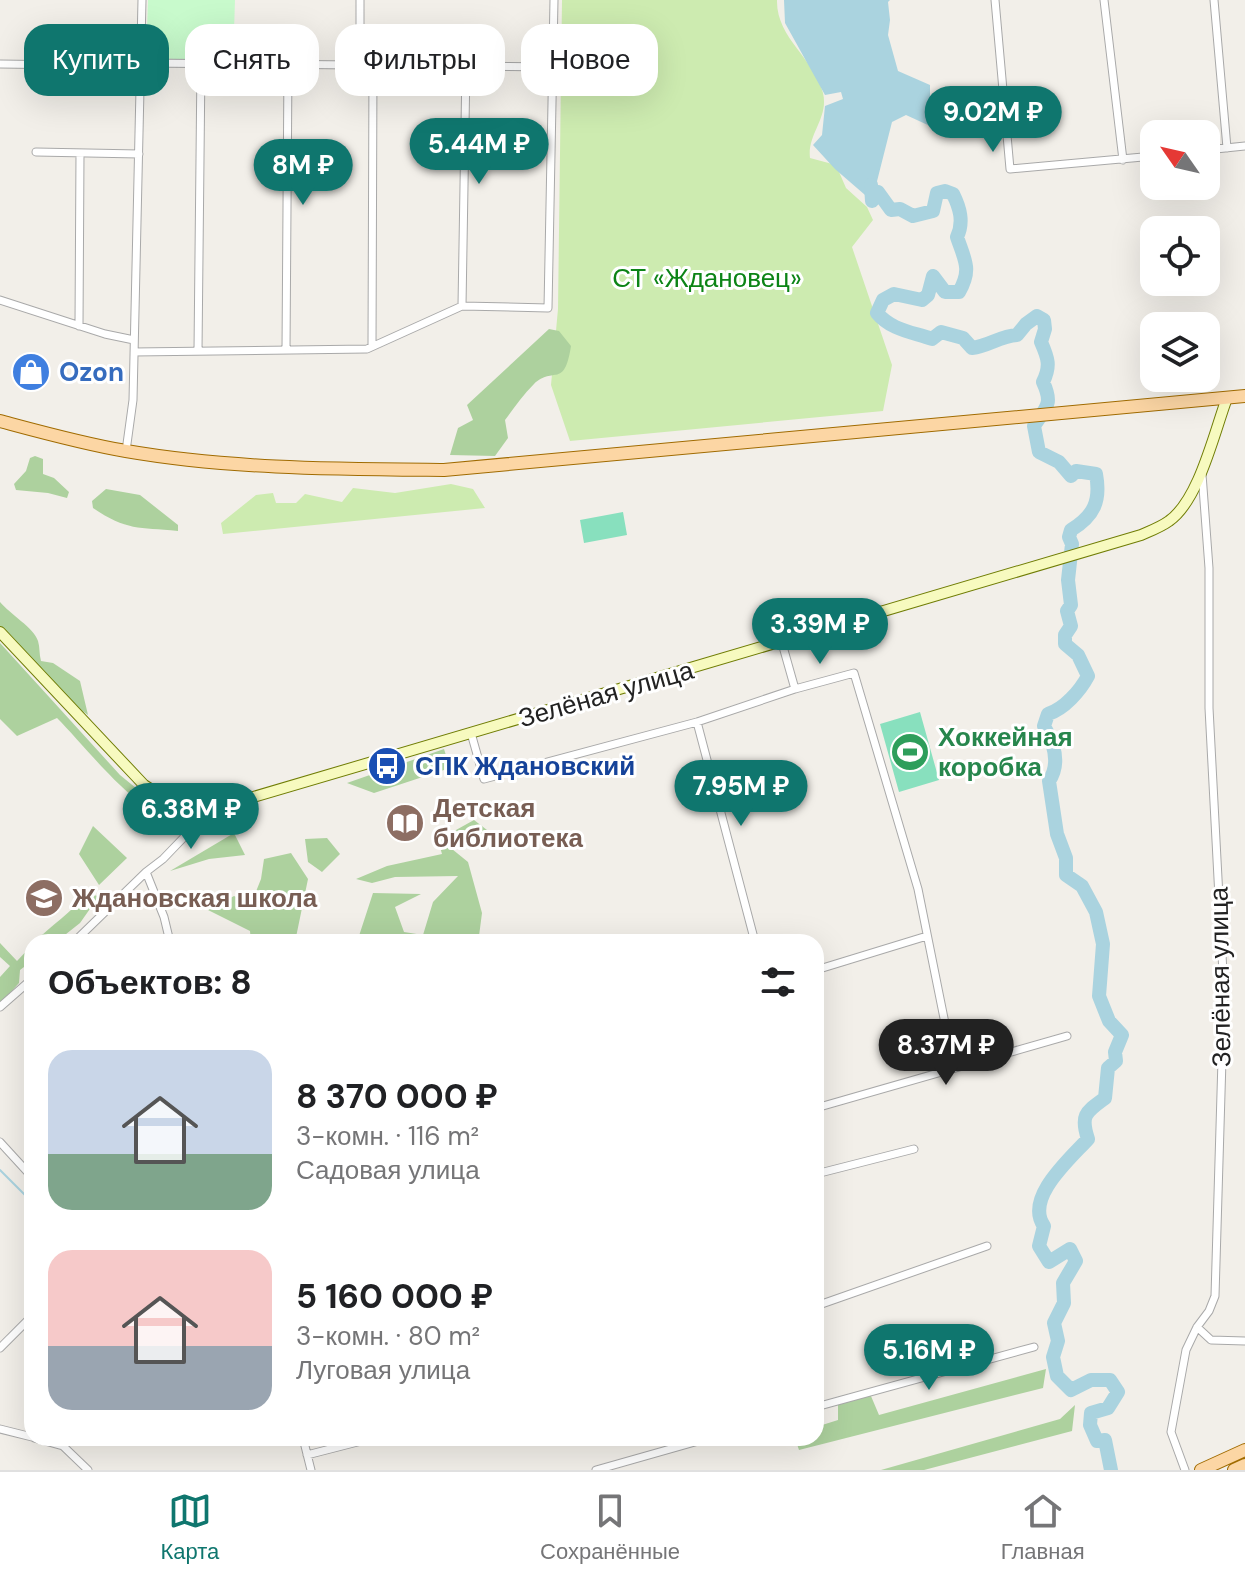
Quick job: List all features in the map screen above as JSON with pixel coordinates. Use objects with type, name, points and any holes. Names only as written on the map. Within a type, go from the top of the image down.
[{"type":"main road","points":[[0,421],[126,451],[317,469],[444,470],[1245,396]]},
{"type":"main road","points":[[1201,1470],[1245,1450]]},
{"type":"main road","points":[[1234,1470],[1245,1465]]},
{"type":"street","points":[[142,0],[142,24]]},
{"type":"street","points":[[360,0],[360,24]]},
{"type":"street","points":[[554,0],[554,24]]},
{"type":"street","points":[[995,0],[1010,169],[1140,158]]},
{"type":"street","points":[[1104,0],[1123,160]]},
{"type":"street","points":[[1214,0],[1227,148]]},
{"type":"street","points":[[0,64],[24,64]]},
{"type":"street","points":[[126,451],[133,400],[140,96]]},
{"type":"street","points":[[198,351],[201,96]]},
{"type":"street","points":[[286,350],[288,96]]},
{"type":"street","points":[[372,346],[373,96]]},
{"type":"street","points":[[462,306],[466,96]]},
{"type":"street","points":[[134,352],[367,349],[462,306],[548,308],[552,96]]},
{"type":"street","points":[[1220,149],[1245,146]]},
{"type":"street","points":[[36,152],[139,154]]},
{"type":"street","points":[[79,326],[80,153]]},
{"type":"street","points":[[0,300],[134,340]]},
{"type":"street","name":"Зелёная улица","points":[[0,632],[144,785],[184,805],[214,806],[782,643],[1141,535],[1170,521],[1190,498],[1202,474],[1227,398]]},
{"type":"street","name":"Зелёная улица","points":[[1185,1470],[1171,1432],[1186,1350],[1215,1296],[1224,992],[1209,708],[1209,568],[1202,474]]},
{"type":"street","points":[[782,643],[795,689]]},
{"type":"street","points":[[471,733],[484,779],[697,722],[854,673],[918,889],[954,1068]]},
{"type":"street","points":[[697,722],[753,934]]},
{"type":"street","points":[[82,934],[163,859],[214,806]]},
{"type":"street","points":[[146,872],[168,934]]},
{"type":"street","points":[[824,968],[927,936]]},
{"type":"street","points":[[0,1007],[24,986]]},
{"type":"street","points":[[824,1106],[1067,1036]]},
{"type":"street","points":[[0,1142],[24,1168]]},
{"type":"street","points":[[824,1172],[914,1149]]},
{"type":"street","points":[[824,1303],[987,1246]]},
{"type":"street","points":[[0,1348],[24,1324]]},
{"type":"street","points":[[1197,1327],[1211,1340],[1245,1341]]},
{"type":"street","points":[[824,1405],[1034,1347]]},
{"type":"street","points":[[0,1429],[24,1436]]},
{"type":"street","points":[[63,1446],[88,1470]]},
{"type":"street","points":[[305,1446],[311,1470]]},
{"type":"street","points":[[307,1455],[342,1446]]},
{"type":"street","points":[[596,1470],[681,1446]]},
{"type":"green space","points":[[148,0],[235,0],[234,24],[185,24],[185,59],[169,59],[169,24],[147,24]]},
{"type":"green space","name":"СТ «Ждановец»","points":[[562,0],[777,0],[783,26],[812,69],[823,93],[823,110],[812,141],[810,158],[836,165],[846,188],[867,207],[873,220],[852,247],[892,365],[883,411],[570,441],[551,385],[558,309],[561,96],[658,96],[658,24],[562,24]]},
{"type":"green space","points":[[549,329],[559,331],[571,346],[565,368],[541,379],[522,397],[505,420],[508,438],[495,456],[450,455],[458,428],[473,420],[467,405]]},
{"type":"green space","points":[[30,458],[43,459],[43,474],[54,478],[69,492],[67,498],[16,490],[14,484],[26,471]]},
{"type":"green space","points":[[451,484],[473,489],[485,508],[223,534],[221,523],[256,495],[273,493],[276,503],[296,503],[305,494],[342,502],[353,488],[395,493]]},
{"type":"green space","points":[[106,489],[140,495],[178,525],[178,531],[133,527],[115,521],[93,508],[92,501]]},
{"type":"green space","points":[[623,512],[627,535],[584,543],[580,520]]},
{"type":"green space","points":[[0,602],[36,636],[41,661],[53,663],[80,681],[88,715],[68,701],[0,627]]},
{"type":"green space","points":[[0,643],[120,775],[165,808],[164,816],[122,787],[57,718],[17,736],[0,719]]},
{"type":"green space","name":"Хоккейная коробка","points":[[920,712],[939,780],[899,792],[880,724]]},
{"type":"green space","points":[[444,749],[450,768],[374,793],[347,783]]},
{"type":"green space","points":[[474,820],[487,830],[452,849],[468,862],[482,913],[479,934],[423,934],[433,902],[458,876],[395,877],[372,883],[356,879],[387,866],[442,854],[438,840]]},
{"type":"green space","points":[[93,826],[127,858],[99,885],[79,854]]},
{"type":"green space","points":[[234,833],[245,855],[209,859],[170,871]]},
{"type":"green space","points":[[327,838],[340,854],[322,872],[308,862],[305,839]]},
{"type":"green space","points":[[291,853],[308,879],[297,934],[250,934],[250,931],[208,910],[234,896],[251,904],[261,879],[264,859]]},
{"type":"green space","points":[[373,893],[421,894],[395,907],[404,932],[417,934],[360,934]]},
{"type":"green space","points":[[85,894],[99,896],[80,923],[66,934],[44,934]]},
{"type":"green space","points":[[0,943],[17,961],[24,954],[19,983],[0,1004],[0,977],[10,966],[0,957]]},
{"type":"green space","points":[[1046,1369],[1043,1388],[824,1444],[824,1424],[838,1420],[838,1397],[868,1389],[879,1415]]},
{"type":"green space","points":[[1075,1405],[1072,1431],[924,1470],[881,1470],[1060,1419]]},
{"type":"water","points":[[784,0],[890,0],[888,35],[898,71],[930,85],[930,126],[906,115],[892,122],[872,201],[813,145],[822,135],[825,106],[843,99],[841,92],[825,95],[785,23]]},
{"type":"waterway","points":[[871,185],[872,201],[878,192],[891,210],[900,209],[913,216],[933,211],[937,193],[945,191],[953,194],[960,215],[957,237],[966,271],[959,292],[945,292],[933,276],[928,295],[922,300],[894,294],[883,300],[877,313],[902,330],[932,339],[941,332],[963,338],[972,348],[1017,335],[1037,316],[1044,320],[1041,342],[1048,362],[1043,382],[1048,400],[1034,426],[1039,452],[1059,462],[1071,476],[1076,471],[1096,474],[1094,507],[1071,530],[1069,537],[1072,544],[1068,580],[1071,605],[1067,611],[1071,626],[1065,635],[1065,644],[1078,655],[1088,676],[1071,699],[1048,714],[1044,726],[1055,753],[1055,767],[1049,781],[1057,834],[1066,858],[1066,875],[1082,886],[1096,912],[1103,944],[1099,996],[1109,1021],[1122,1035],[1115,1052],[1116,1061],[1108,1068],[1105,1098],[1086,1115],[1088,1139],[1061,1167],[1040,1203],[1039,1215],[1044,1226],[1039,1246],[1049,1262],[1070,1249],[1076,1261],[1063,1283],[1064,1303],[1054,1323],[1058,1341],[1053,1357],[1057,1376],[1071,1390],[1091,1380],[1110,1380],[1118,1392],[1108,1408],[1091,1413],[1090,1425],[1097,1441],[1105,1440],[1111,1470]]},
{"type":"waterway","points":[[0,1170],[24,1194]]},
{"type":"place","name":"Ozon","points":[[31,372]]},
{"type":"place","name":"Хоккейная коробка","points":[[910,752]]},
{"type":"place","name":"СПК Ждановский","points":[[387,766]]},
{"type":"place","name":"Детская библиотека","points":[[405,823]]},
{"type":"place","name":"Ждановская школа","points":[[44,898]]}]
